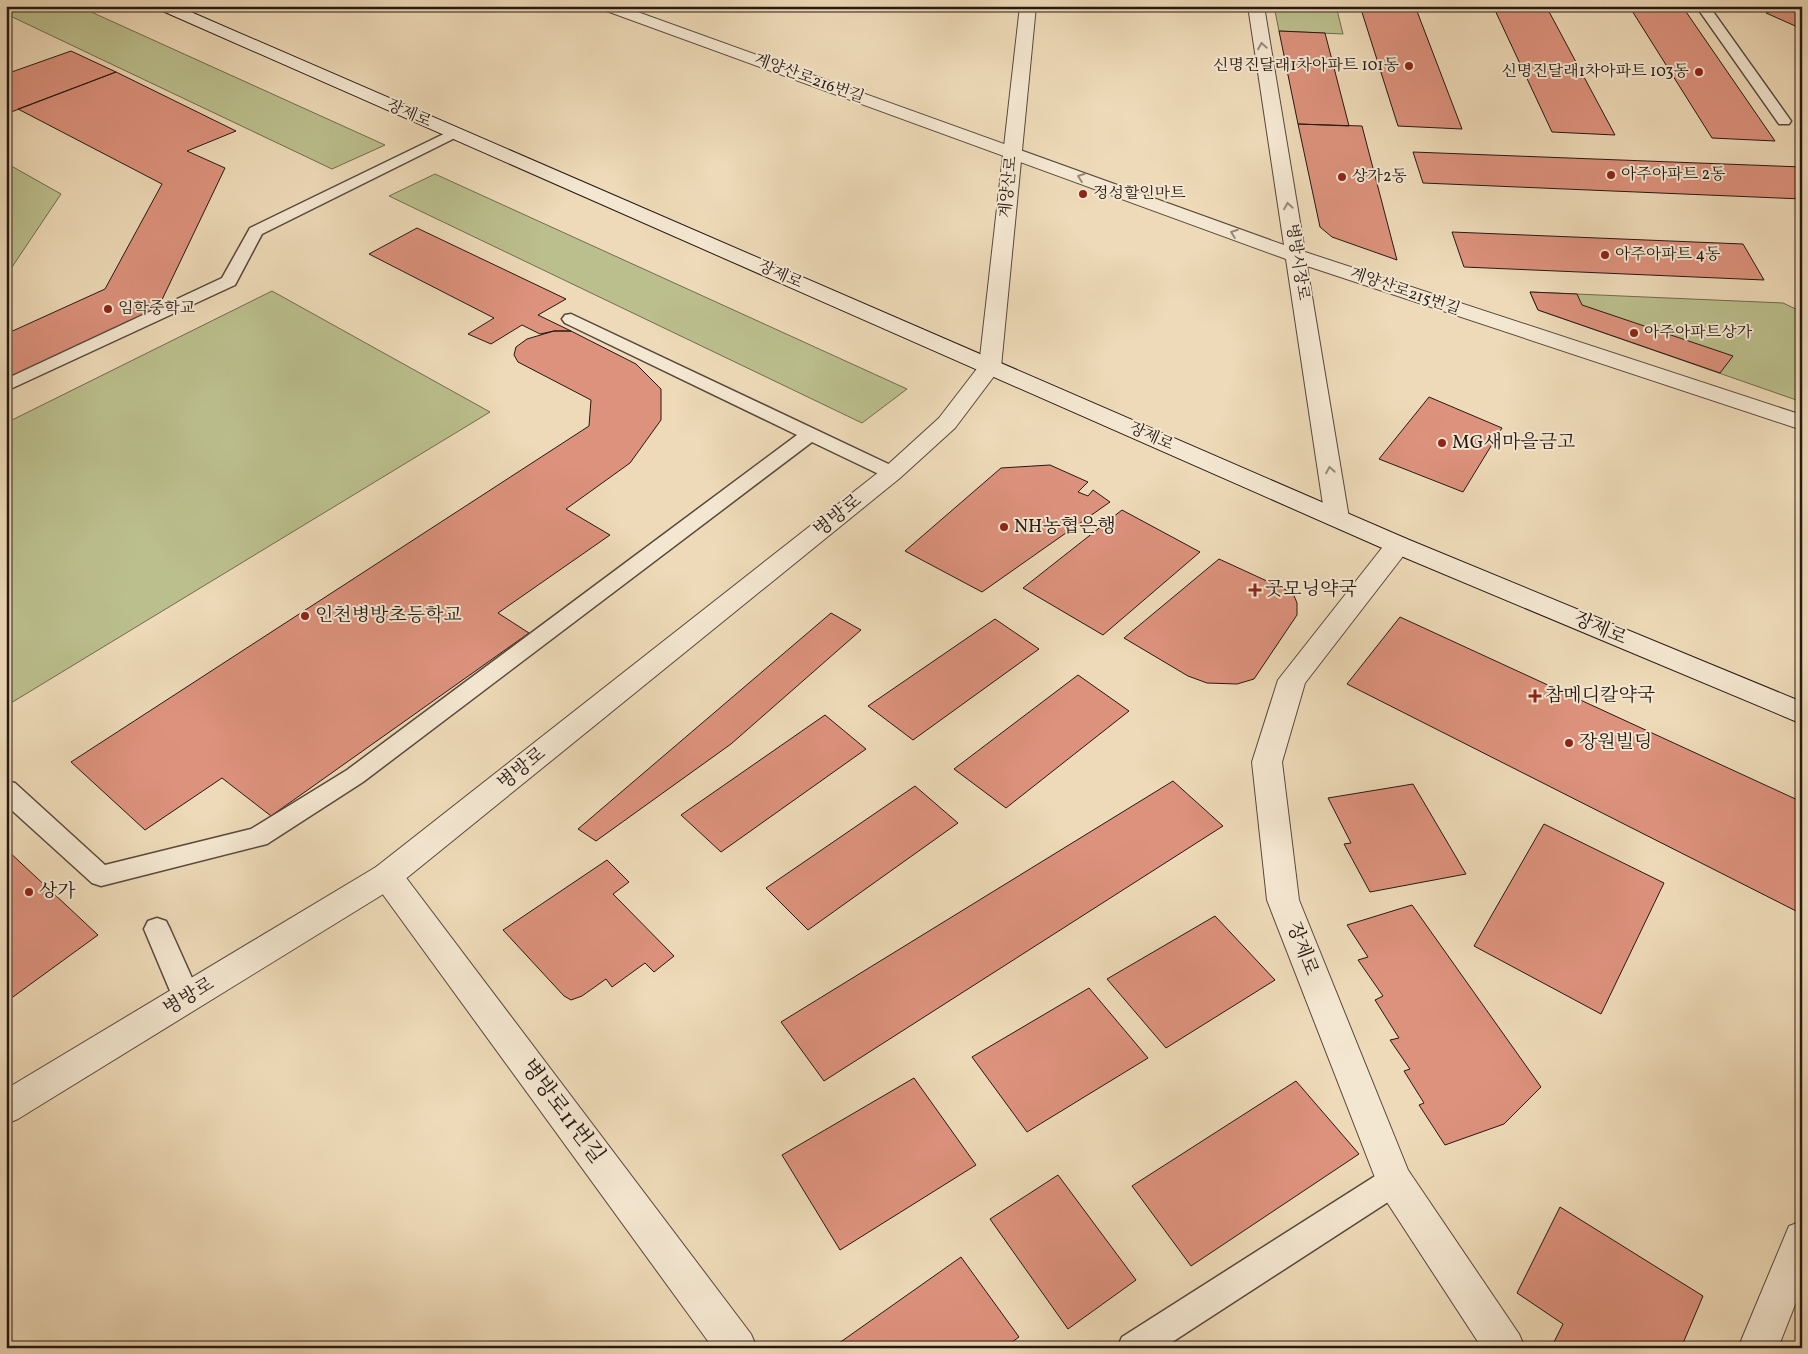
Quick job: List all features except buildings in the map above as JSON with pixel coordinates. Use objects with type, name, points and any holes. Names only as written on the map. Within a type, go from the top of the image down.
[{"type":"street","name":"장제로","points":[[163,6],[1337,518],[1802,714]]},
{"type":"street","name":"계양산로216번길","points":[[606,6],[1013,152]]},
{"type":"street","name":"계양산로","points":[[990,367],[1028,6]]},
{"type":"street","name":"병방시장로","points":[[1256,6],[1337,518]]},
{"type":"street","name":"계양산로215번길","points":[[1013,152],[1296,256],[1802,423]]},
{"type":"street","name":"병방로","points":[[6,1108],[388,876],[892,473],[947,423],[990,367]]},
{"type":"street","name":"장제로","points":[[1398,544],[1292,680],[1267,762],[1283,900],[1394,1181],[1505,1348]]},
{"type":"street","name":"병방로11번길","points":[[388,876],[737,1348]]},
{"type":"street","points":[[1758,1348],[1802,1239]]},
{"type":"lane","points":[[1702,6],[1784,121]]},
{"type":"lane","points":[[6,386],[229,281],[256,231],[454,133]]},
{"type":"lane","points":[[571,319],[892,473]]},
{"type":"lane","points":[[6,790],[101,876],[258,837],[355,776],[810,434]]},
{"type":"lane","points":[[157,929],[188,998]]},
{"type":"lane","points":[[1133,1348],[1394,1181]]},
{"type":"green space","points":[[6,6],[78,6],[385,145],[332,169],[6,14]]},
{"type":"green space","points":[[1274,6],[1336,6],[1343,34],[1279,31]]},
{"type":"green space","points":[[6,163],[61,194],[6,276]]},
{"type":"green space","points":[[435,174],[907,389],[862,423],[389,196]]},
{"type":"green space","points":[[272,291],[490,412],[6,706],[6,423]]},
{"type":"green space","points":[[1530,292],[1783,303],[1802,312],[1802,402],[1538,310]]},
{"type":"place","name":"신명진달래1차아파트 101동","points":[[1409,66]]},
{"type":"place","name":"신명진달래1차아파트 103동","points":[[1699,72]]},
{"type":"place","name":"아주아파트 2동","points":[[1611,175]]},
{"type":"place","name":"상가2동","points":[[1342,177]]},
{"type":"place","name":"정성할인마트","points":[[1083,194]]},
{"type":"place","name":"아주아파트 4동","points":[[1605,255]]},
{"type":"place","name":"임학중학교","points":[[108,309]]},
{"type":"place","name":"아주아파트상가","points":[[1634,333]]},
{"type":"place","name":"MG새마을금고","points":[[1442,443]]},
{"type":"place","name":"NH농협은행","points":[[1004,527]]},
{"type":"place","name":"굿모닝약국","points":[[1255,590]]},
{"type":"place","name":"인천병방초등학교","points":[[305,616]]},
{"type":"place","name":"참메디칼약국","points":[[1535,696]]},
{"type":"place","name":"장원빌딩","points":[[1569,743]]},
{"type":"place","name":"상가","points":[[29,892]]}]
